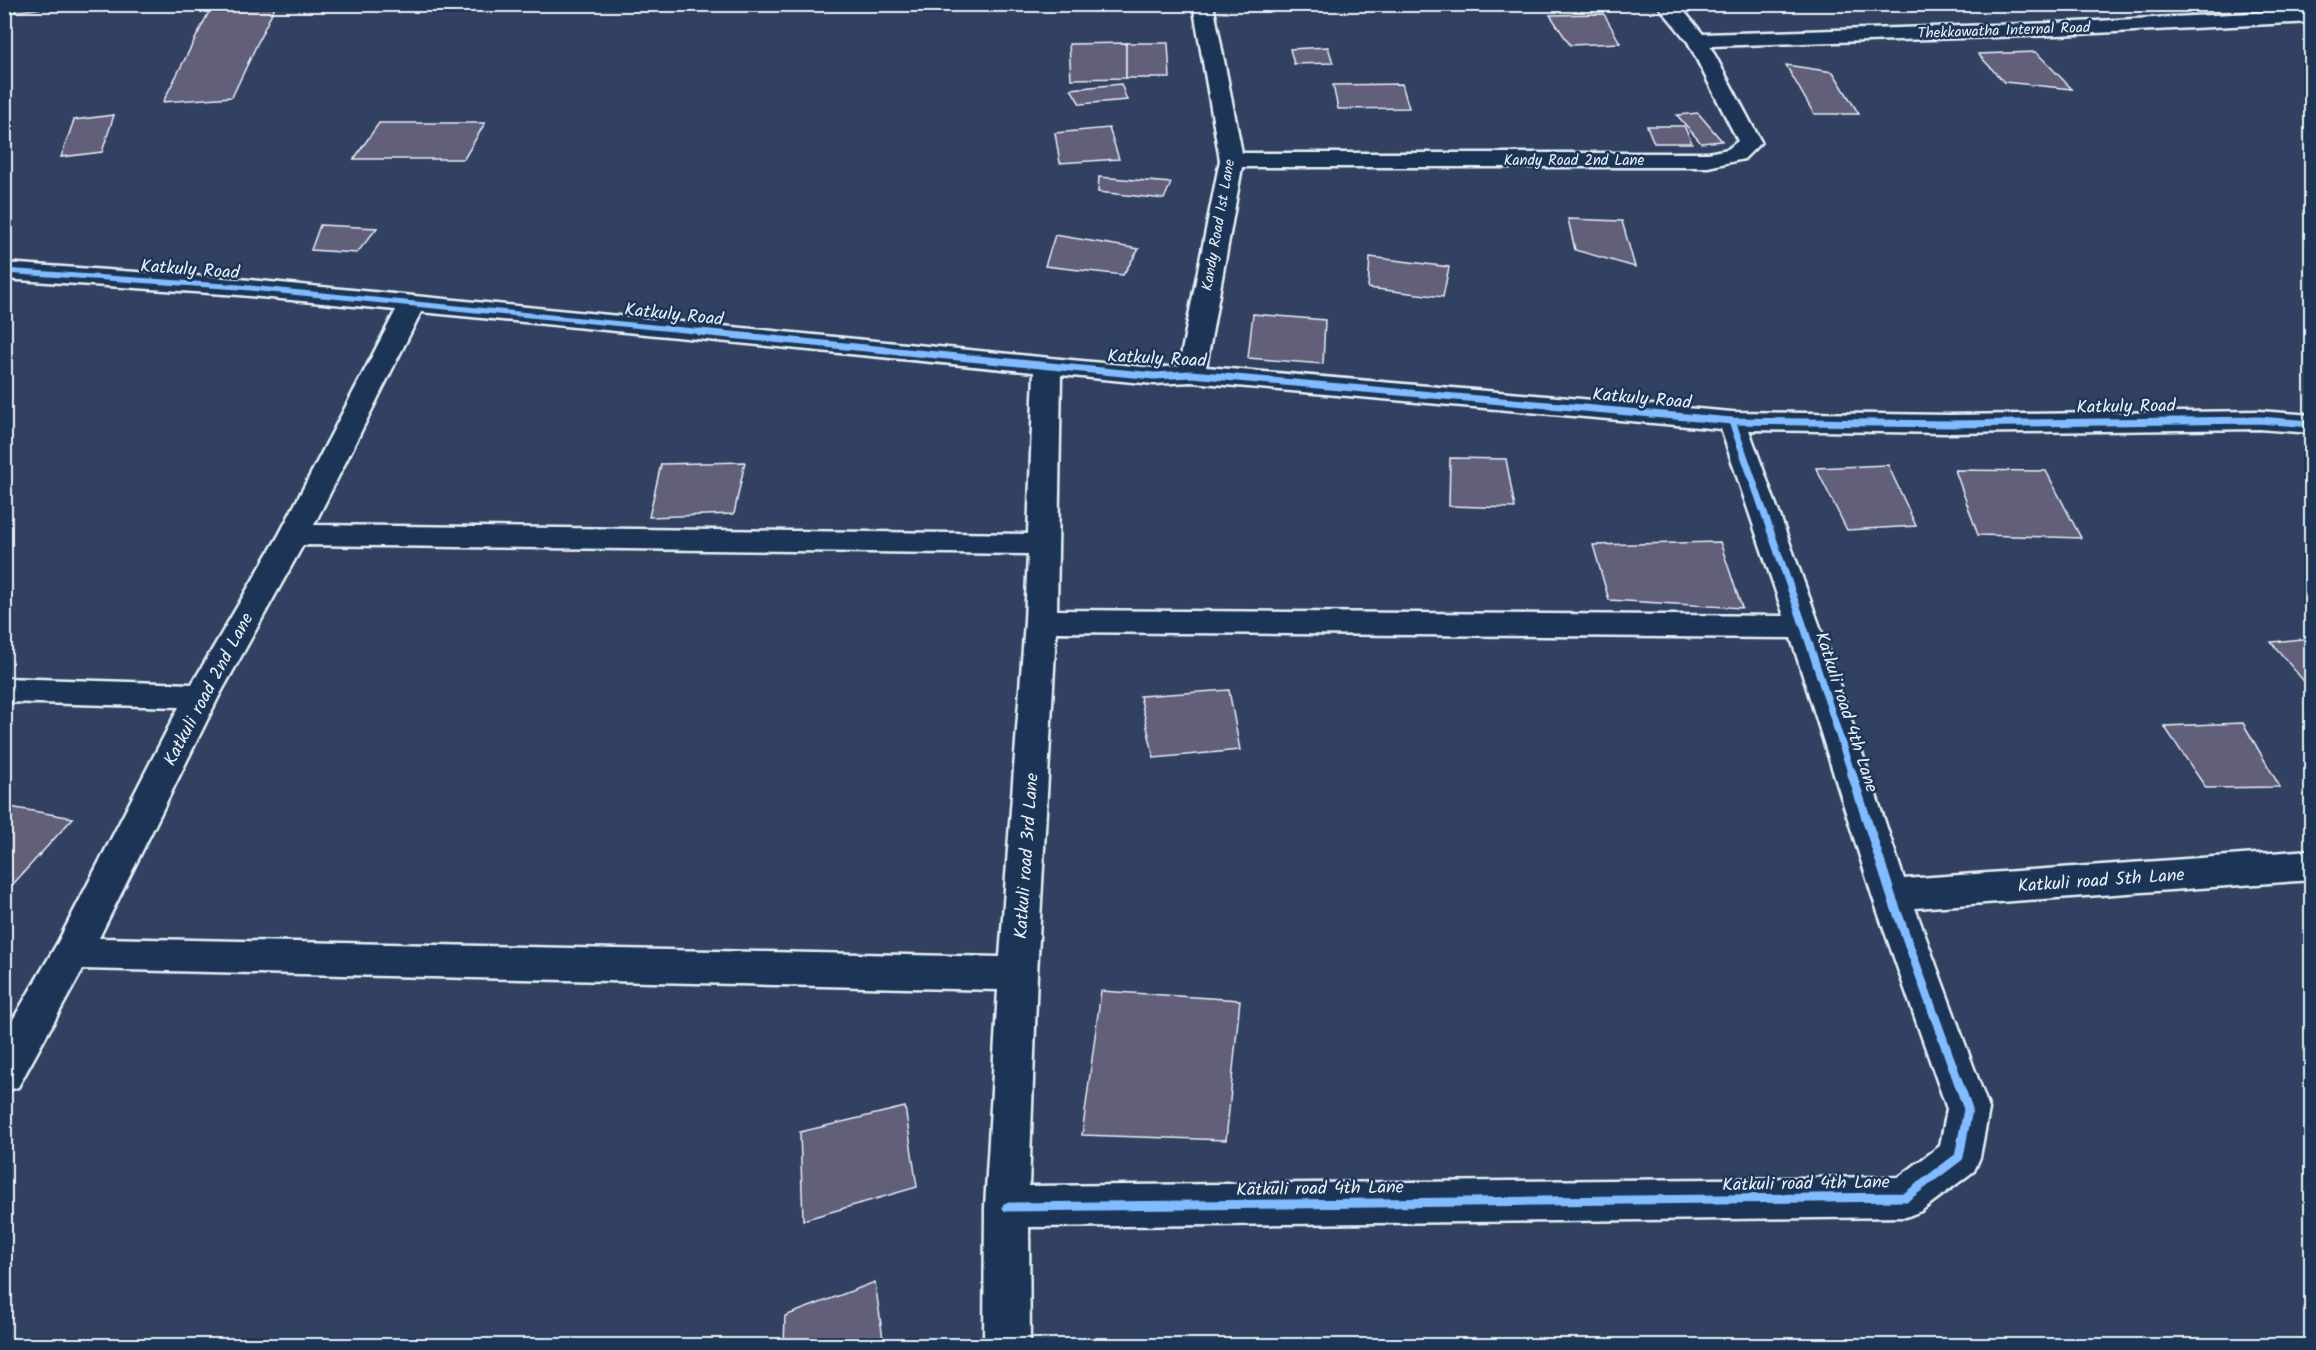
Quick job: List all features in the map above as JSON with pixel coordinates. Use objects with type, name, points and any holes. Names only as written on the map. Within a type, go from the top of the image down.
[{"type":"street","name":"Kandy Road 1st Lane","points":[[1191,374],[1232,160],[1203,4]]},
{"type":"street","name":"Kandy Road 2nd Lane","points":[[1232,160],[1708,160],[1736,154],[1750,142],[1697,40],[1667,4]]},
{"type":"street","points":[[2036,11],[2057,29]]},
{"type":"street","name":"Thekkawatha Internal Road","points":[[1697,40],[2057,29],[2305,14]]},
{"type":"street","name":"Katkuly Road","points":[[4,271],[239,287],[1154,376],[1191,374],[1732,421],[1949,424],[2259,420],[2312,424]]},
{"type":"street","name":"Katkuli road 2nd Lane","points":[[4,1074],[72,953],[202,696],[294,535],[412,304]]},
{"type":"street","name":"Katkuli road 3rd Lane","points":[[1007,1346],[1007,1207],[1018,974],[1041,621],[1048,366]]},
{"type":"street","name":"Katkuli road 4th Lane","points":[[1007,1207],[1906,1197],[1959,1156],[1968,1109],[1891,895],[1804,627],[1732,421]]},
{"type":"street","points":[[294,535],[1042,544]]},
{"type":"street","points":[[1041,621],[1804,627]]},
{"type":"street","points":[[4,690],[202,696]]},
{"type":"street","name":"Katkuli road 5th Lane","points":[[1891,895],[2312,865]]},
{"type":"street","points":[[72,953],[1018,974]]},
{"type":"building","points":[[18,4],[68,4],[15,12]]},
{"type":"building","points":[[213,4],[276,4],[232,97],[163,102]]},
{"type":"building","points":[[1604,14],[1620,43],[1570,45],[1550,15]]},
{"type":"building","points":[[1126,43],[1126,78],[1071,79],[1069,44]]},
{"type":"building","points":[[1126,43],[1168,43],[1170,78],[1126,78]]},
{"type":"building","points":[[1328,47],[1333,63],[1294,64],[1290,49]]},
{"type":"building","points":[[2036,52],[2072,89],[2004,82],[1978,54]]},
{"type":"building","points":[[1786,65],[1833,72],[1859,114],[1814,114]]},
{"type":"building","points":[[1121,84],[1127,100],[1080,104],[1071,89]]},
{"type":"building","points":[[1402,84],[1409,108],[1338,109],[1333,85]]},
{"type":"building","points":[[1698,113],[1722,141],[1701,143],[1677,115]]},
{"type":"building","points":[[114,115],[102,152],[61,157],[74,120]]},
{"type":"building","points":[[379,123],[485,123],[464,159],[354,159]]},
{"type":"building","points":[[1647,126],[1684,126],[1692,143],[1654,143]]},
{"type":"building","points":[[1109,128],[1119,159],[1060,163],[1055,133]]},
{"type":"building","points":[[1099,177],[1171,183],[1164,199],[1098,192]]},
{"type":"building","points":[[1568,219],[1622,221],[1635,267],[1575,250]]},
{"type":"building","points":[[320,225],[377,228],[357,253],[311,250]]},
{"type":"building","points":[[1055,235],[1139,249],[1123,275],[1045,266]]},
{"type":"building","points":[[1370,257],[1449,267],[1443,297],[1368,288]]},
{"type":"building","points":[[1253,314],[1325,320],[1323,364],[1248,358]]},
{"type":"building","points":[[1450,458],[1506,459],[1515,508],[1449,506]]},
{"type":"building","points":[[745,462],[734,514],[649,517],[661,464]]},
{"type":"building","points":[[1888,465],[1916,526],[1847,530],[1816,468]]},
{"type":"building","points":[[1955,470],[2046,471],[2081,538],[1978,535]]},
{"type":"building","points":[[1720,542],[1742,608],[1609,600],[1593,545]]},
{"type":"building","points":[[2312,638],[2312,691],[2271,642]]},
{"type":"building","points":[[1229,690],[1240,750],[1154,758],[1140,696]]},
{"type":"building","points":[[2243,723],[2280,787],[2206,788],[2164,726]]},
{"type":"building","points":[[4,806],[73,818],[4,894]]},
{"type":"building","points":[[1101,991],[1240,1000],[1226,1140],[1082,1135]]},
{"type":"building","points":[[905,1107],[917,1187],[803,1220],[800,1132]]},
{"type":"building","points":[[875,1282],[884,1346],[784,1346],[785,1316]]},
{"type":"cycle path","points":[[4,271],[239,287],[1154,376],[1191,374],[1732,421],[1949,424],[2259,420],[2312,424]]},
{"type":"cycle path","points":[[1007,1207],[1906,1197],[1959,1157],[1968,1109],[1891,895],[1804,627],[1732,421]]}]
